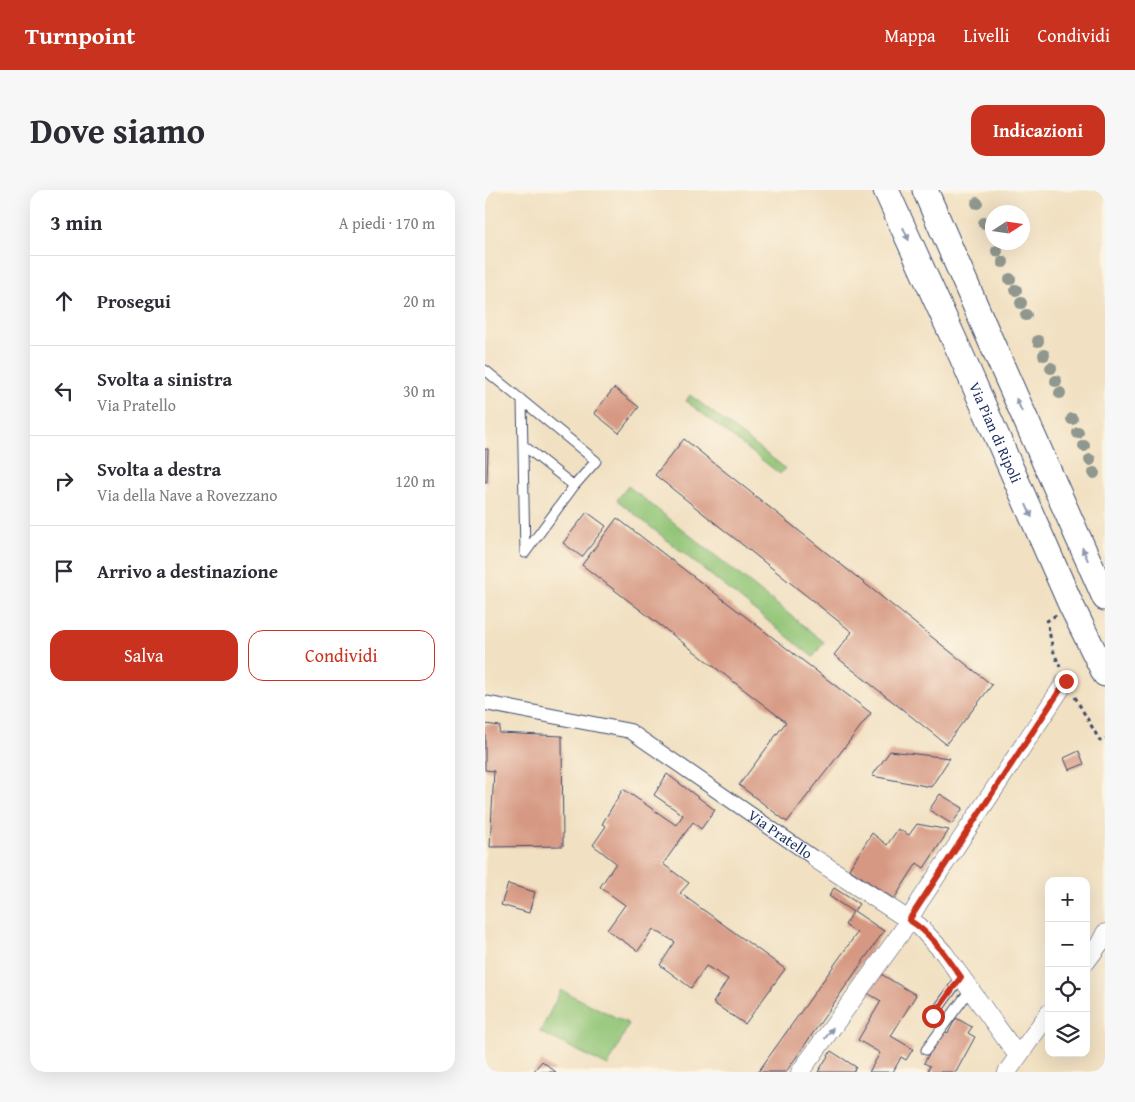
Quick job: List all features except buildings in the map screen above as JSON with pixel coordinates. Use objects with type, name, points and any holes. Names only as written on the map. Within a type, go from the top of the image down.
[{"type":"main road","name":"Via Pian di Ripoli","points":[[886,190],[1071,605],[1105,674]]},
{"type":"main road","points":[[925,190],[1105,598]]},
{"type":"street","points":[[801,1072],[901,933],[1066,681]]},
{"type":"street","name":"Via Pratello","points":[[485,703],[631,731],[817,860],[919,926],[931,938],[1018,1056]]},
{"type":"street","points":[[1090,956],[1103,938]]},
{"type":"street","points":[[1007,1072],[1045,1019]]},
{"type":"lane","points":[[485,370],[522,400],[595,461],[574,486],[525,554],[522,400]]},
{"type":"lane","points":[[523,445],[574,486]]},
{"type":"lane","points":[[933,1016],[965,983]]},
{"type":"lane","points":[[926,1050],[965,983]]},
{"type":"green space","points":[[690,395],[785,468],[780,474],[686,401]]},
{"type":"green space","points":[[628,486],[824,642],[813,657],[617,500]]},
{"type":"green space","points":[[561,990],[629,1024],[608,1066],[540,1032]]},
{"type":"route","points":[[933,1016],[961,977],[931,938],[919,926],[909,920],[1066,681]]}]
